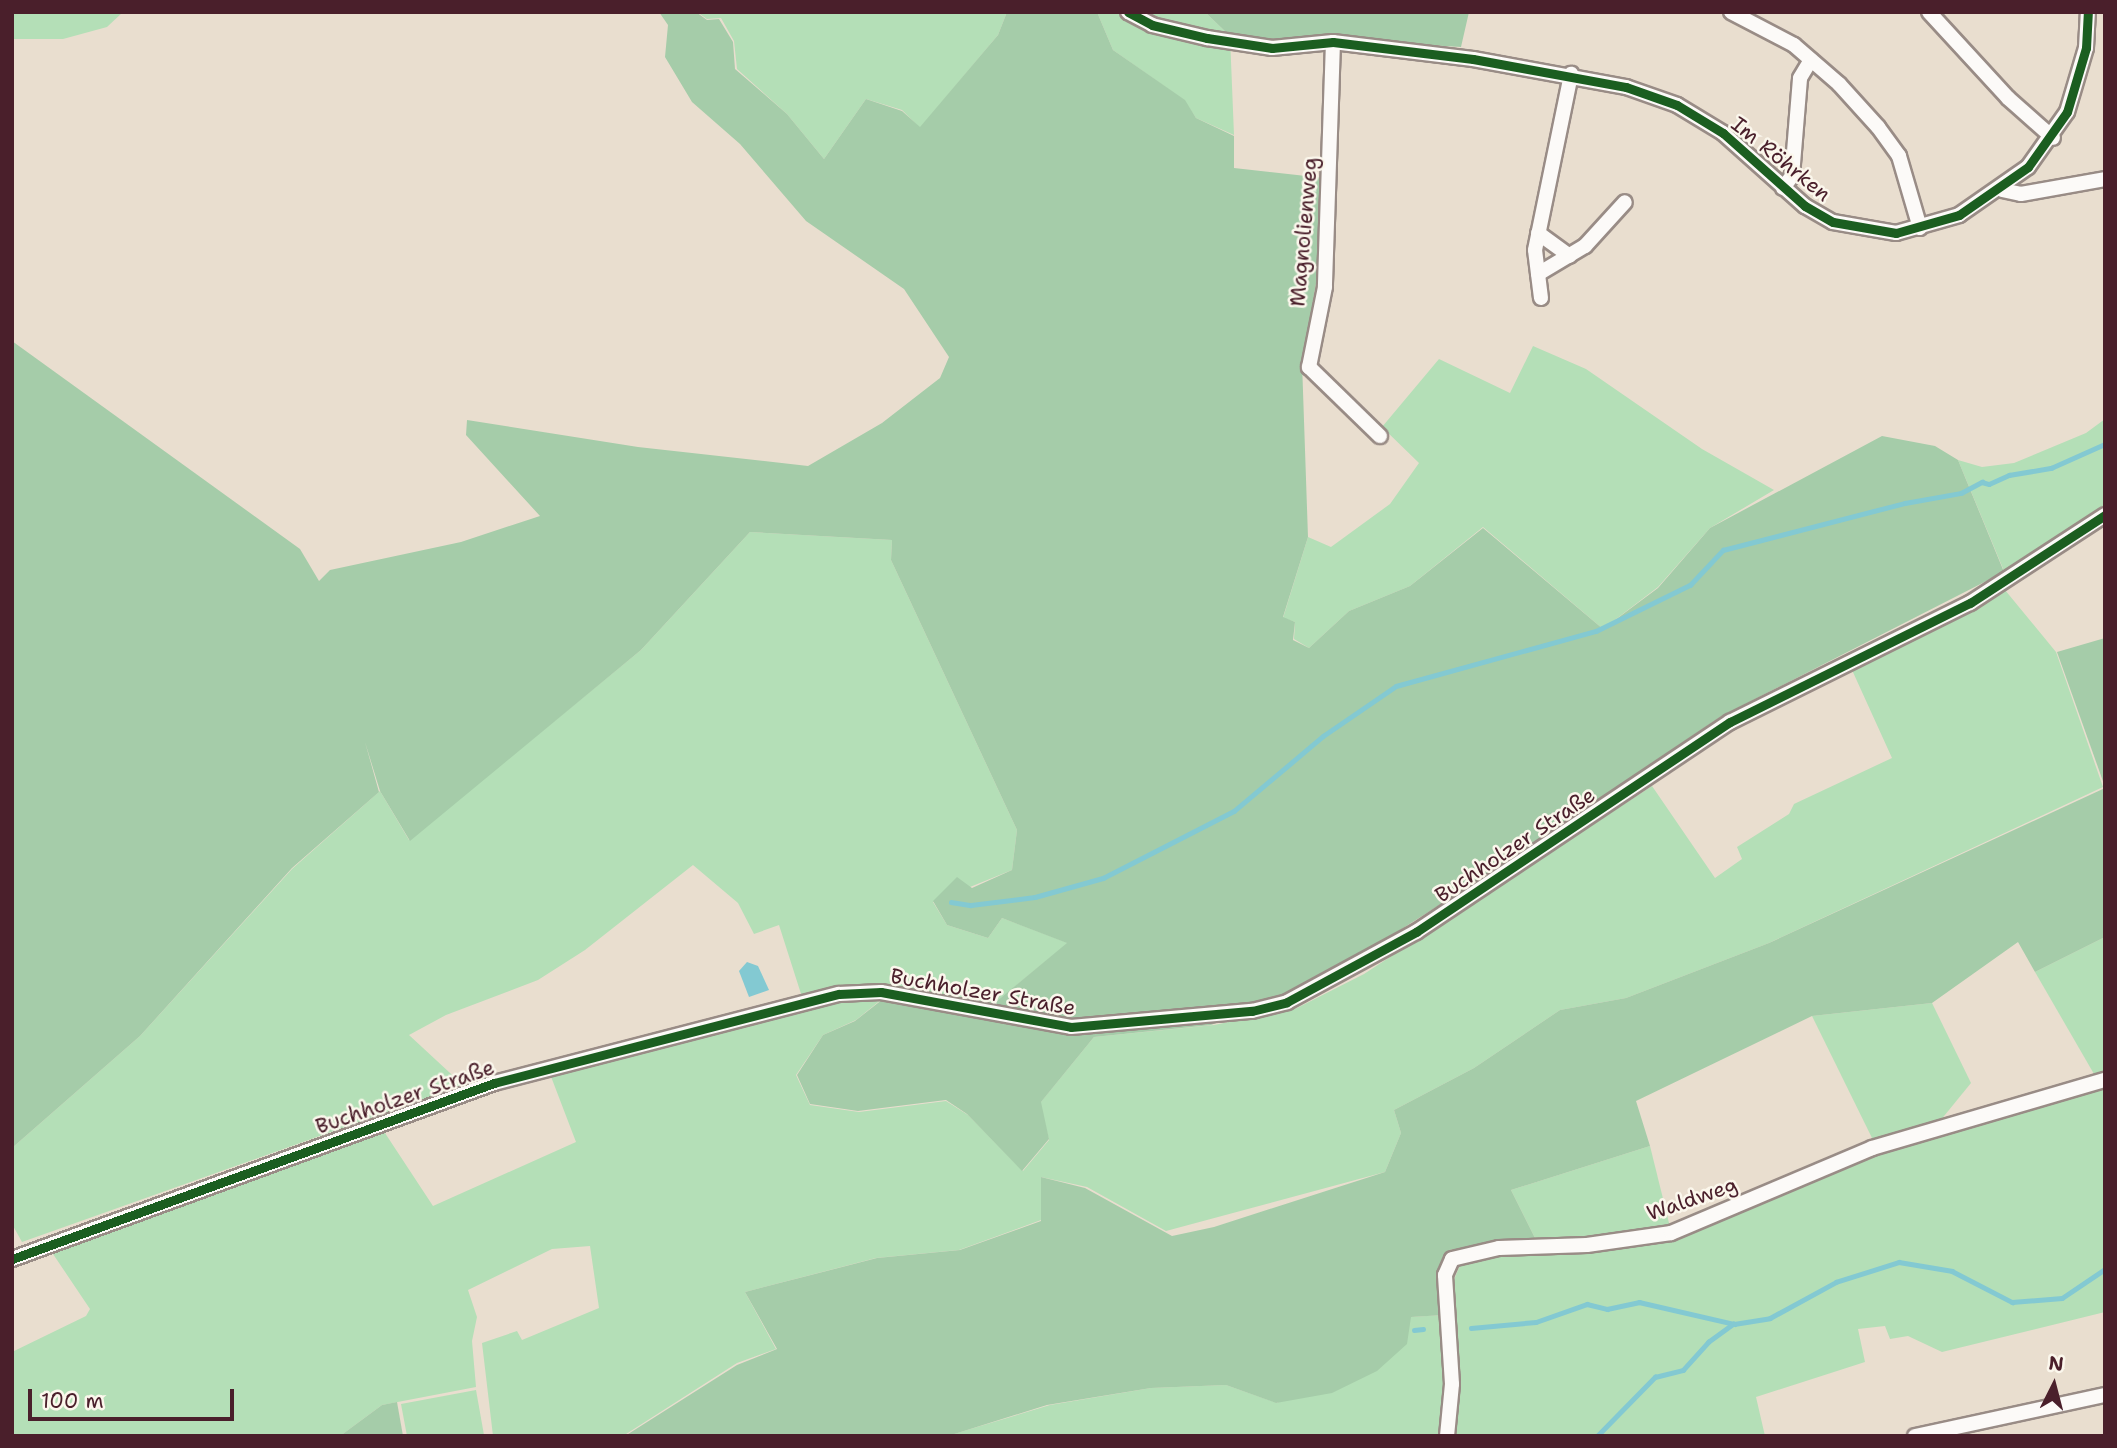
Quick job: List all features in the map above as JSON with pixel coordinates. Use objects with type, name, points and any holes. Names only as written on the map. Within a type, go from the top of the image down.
[{"type":"street","name":"Im Röhrken","points":[[1128,12],[1152,25],[1207,38],[1272,48],[1333,43],[1571,74],[1677,105],[1723,133],[1783,188],[1833,222],[1871,232],[1920,228],[1959,215],[2001,190],[2053,138],[2079,80],[2088,12]]},
{"type":"street","points":[[1731,12],[1763,26],[1839,84],[1899,156],[1920,228]]},
{"type":"street","points":[[1933,14],[2008,98],[2053,138]]},
{"type":"street","name":"Magnolienweg","points":[[1333,43],[1325,287],[1310,366],[1380,436]]},
{"type":"street","points":[[1783,188],[1792,176],[1800,78],[1811,60]]},
{"type":"street","points":[[1541,298],[1538,233],[1571,74]]},
{"type":"street","points":[[2001,190],[2021,194],[2105,179]]},
{"type":"street","points":[[1538,274],[1570,256],[1595,237],[1625,202]]},
{"type":"street","points":[[1538,233],[1570,256]]},
{"type":"street","name":"Buchholzer Straße","points":[[12,1259],[494,1083],[828,996],[881,992],[1071,1027],[1252,1011],[1287,1002],[1416,932],[1730,722],[1970,603],[2105,515]]},
{"type":"street","name":"Waldweg","points":[[1447,1436],[1452,1384],[1446,1275],[1452,1259],[1499,1248],[1587,1245],[1671,1233],[1872,1148],[2105,1080]]},
{"type":"street","points":[[1915,1436],[2105,1395]]},
{"type":"green space","points":[[12,12],[123,12],[107,27],[63,39],[12,39]]},
{"type":"green space","points":[[659,12],[696,12],[707,20],[719,19],[733,42],[735,69],[787,114],[824,159],[866,99],[902,111],[920,127],[998,35],[1007,12],[1097,12],[1113,50],[1185,100],[1196,118],[1234,136],[1234,168],[1324,178],[1319,267],[1302,362],[1308,537],[1283,617],[1295,622],[1293,640],[1309,648],[1349,611],[1410,586],[1483,528],[1603,629],[1658,588],[1710,528],[1882,436],[1935,446],[1958,460],[2004,572],[1720,717],[1524,851],[1317,983],[1211,1025],[1094,1037],[1041,1102],[1049,1139],[1022,1171],[967,1114],[946,1100],[858,1111],[810,1104],[797,1075],[823,1035],[855,1021],[883,999],[991,1006],[1067,943],[1002,918],[988,938],[947,925],[933,901],[957,877],[972,888],[1012,870],[1017,830],[891,560],[892,540],[750,532],[641,650],[410,841],[380,791],[365,742],[379,792],[292,868],[140,1036],[12,1148],[12,341],[300,549],[319,581],[330,570],[461,542],[540,516],[466,435],[467,420],[638,447],[808,466],[882,423],[940,378],[949,357],[904,289],[806,221],[740,144],[692,102],[665,57],[668,25]]},
{"type":"green space","points":[[697,12],[1007,12],[998,35],[920,128],[902,110],[866,99],[824,159],[787,114],[737,69],[734,41],[721,18],[707,19]]},
{"type":"green space","points":[[1097,12],[1205,12],[1230,36],[1234,135],[1196,118],[1184,100],[1113,50]]},
{"type":"green space","points":[[1205,12],[1469,12],[1461,47],[1324,39],[1274,42],[1230,36]]},
{"type":"green space","points":[[1533,346],[1586,369],[1702,449],[1774,490],[1710,528],[1658,587],[1603,629],[1483,527],[1410,586],[1349,611],[1309,648],[1294,639],[1295,622],[1283,618],[1308,537],[1331,547],[1390,504],[1419,463],[1382,427],[1439,359],[1510,393]]},
{"type":"green space","points":[[2105,419],[2105,507],[2004,571],[1958,460],[1982,467],[2014,463],[2086,433]]},
{"type":"green space","points":[[750,532],[892,540],[891,560],[1017,830],[1012,870],[933,902],[947,925],[988,938],[1002,918],[1068,943],[991,1006],[895,987],[849,985],[802,997],[779,925],[754,934],[738,903],[693,865],[585,950],[538,980],[446,1015],[409,1035],[463,1085],[22,1242],[12,1224],[12,1148],[140,1036],[292,869],[380,791],[409,840],[641,650]]},
{"type":"green space","points":[[2005,590],[2056,652],[2103,787],[1769,943],[1626,998],[1560,1010],[1474,1068],[1394,1110],[1401,1133],[1385,1172],[1166,1231],[1087,1187],[1041,1177],[1041,1220],[959,1250],[876,1258],[745,1292],[776,1349],[737,1363],[623,1436],[493,1436],[482,1343],[517,1331],[522,1340],[599,1308],[590,1246],[552,1249],[468,1290],[477,1317],[472,1341],[476,1387],[382,1405],[340,1436],[12,1436],[12,1352],[86,1316],[90,1309],[51,1251],[383,1130],[433,1206],[576,1142],[550,1074],[848,998],[882,999],[856,1020],[823,1035],[796,1075],[810,1105],[859,1112],[946,1101],[968,1115],[1023,1171],[1049,1140],[1040,1103],[1094,1037],[1214,1025],[1297,1008],[1364,974],[1652,786],[1715,878],[1742,859],[1737,847],[1789,814],[1794,804],[1892,758],[1852,670]]},
{"type":"green space","points":[[2105,638],[2105,787],[2057,652]]},
{"type":"green space","points":[[2105,788],[2105,937],[2035,972],[2018,942],[1932,1003],[1812,1016],[1636,1101],[1650,1146],[1511,1190],[1536,1240],[1449,1250],[1439,1279],[1444,1315],[1411,1317],[1407,1344],[1377,1371],[1332,1393],[1276,1403],[1226,1385],[1151,1388],[1047,1405],[948,1436],[625,1436],[737,1365],[777,1349],[745,1292],[877,1258],[960,1250],[1041,1221],[1041,1177],[1085,1188],[1172,1236],[1214,1227],[1385,1172],[1401,1133],[1394,1110],[1474,1068],[1560,1010],[1626,998],[1769,943]]},
{"type":"green space","points":[[2105,937],[2105,1071],[2094,1074],[2035,972]]},
{"type":"green space","points":[[1932,1003],[1971,1083],[1940,1121],[1873,1140],[1812,1016]]},
{"type":"green space","points":[[2105,1085],[2105,1312],[1942,1352],[1908,1336],[1890,1339],[1885,1326],[1858,1329],[1865,1362],[1756,1397],[1765,1436],[1452,1436],[1453,1282],[1462,1260],[1672,1237],[1889,1148]]},
{"type":"green space","points":[[1650,1146],[1670,1227],[1619,1238],[1536,1240],[1511,1190]]},
{"type":"green space","points":[[1444,1315],[1444,1436],[947,1436],[1050,1405],[1151,1388],[1226,1385],[1277,1403],[1410,1317]]},
{"type":"green space","points":[[476,1390],[484,1435],[407,1436],[401,1404]]},
{"type":"green space","points":[[397,1402],[403,1436],[340,1436],[382,1405]]},
{"type":"water","points":[[747,962],[758,966],[769,990],[749,997],[739,971]]},
{"type":"waterway","points":[[951,902],[971,905],[1035,897],[1103,878],[1234,811],[1323,736],[1396,686],[1596,631],[1690,585],[1723,550],[1905,503],[1961,493],[1982,482],[1989,484],[2009,475],[2051,468],[2105,444]]},
{"type":"waterway","points":[[1471,1328],[1536,1322],[1587,1304],[1607,1309],[1639,1302],[1734,1324],[1770,1318],[1836,1282],[1899,1262],[1952,1271],[2012,1302],[2062,1298],[2105,1269]]},
{"type":"waterway","points":[[1597,1436],[1655,1377],[1683,1370],[1708,1342],[1733,1324]]},
{"type":"waterway","points":[[1414,1330],[1423,1329]]},
{"type":"cycle path","points":[[1128,12],[1152,25],[1207,38],[1272,48],[1333,42],[1473,59],[1626,87],[1677,105],[1723,133],[1805,206],[1833,222],[1896,233],[1959,215],[2028,167],[2067,112],[2086,48],[2088,12]]},
{"type":"cycle path","points":[[12,1259],[494,1083],[839,994],[881,992],[1071,1027],[1252,1011],[1287,1002],[1416,932],[1730,722],[1970,603],[2105,515]]}]
